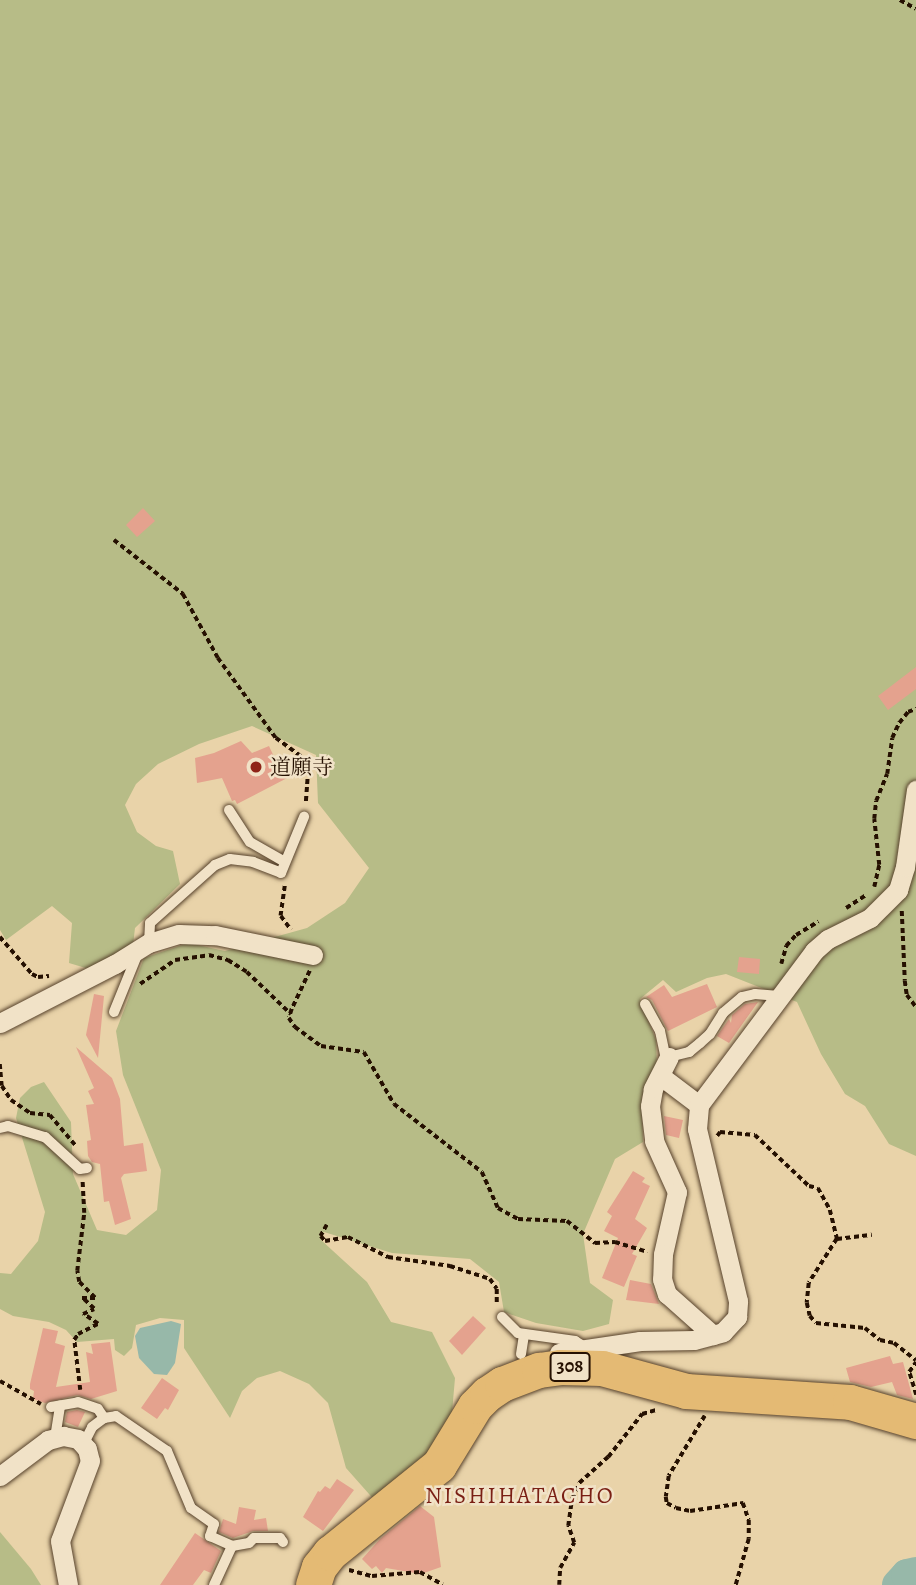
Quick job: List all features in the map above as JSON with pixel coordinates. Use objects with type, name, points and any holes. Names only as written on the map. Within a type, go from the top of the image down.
[{"type":"highway","name":"308","points":[[312,1581],[330,1553],[439,1465],[475,1406],[530,1362],[560,1367],[602,1368],[686,1391],[850,1402],[916,1421]]},
{"type":"street","points":[[530,1362],[539,1354],[639,1341],[694,1340],[723,1332],[737,1317],[738,1301],[697,1129],[699,1105],[781,993],[828,939],[870,918],[892,899],[898,890],[905,867],[916,790]]},
{"type":"street","points":[[0,1023],[144,946],[179,934],[215,935],[313,955]]},
{"type":"street","points":[[669,1058],[662,1077],[653,1089],[651,1120],[659,1155],[677,1192],[665,1246],[662,1279],[667,1294],[713,1335]]},
{"type":"street","points":[[662,1077],[699,1105]]},
{"type":"street","points":[[0,1476],[55,1438],[78,1438],[83,1445],[90,1461],[60,1541],[68,1585]]},
{"type":"lane","points":[[229,810],[250,842],[285,862]]},
{"type":"lane","points":[[114,1012],[144,946],[150,923],[215,865],[230,859],[253,862],[281,873],[304,817]]},
{"type":"lane","points":[[645,1004],[655,1019],[665,1054],[669,1058],[689,1052],[700,1043],[710,1034],[723,1013],[742,998],[755,994],[781,993]]},
{"type":"lane","points":[[0,1128],[8,1126],[45,1137],[83,1168]]},
{"type":"lane","points":[[502,1317],[524,1334],[575,1341],[588,1349]]},
{"type":"lane","points":[[524,1334],[530,1362]]},
{"type":"lane","points":[[55,1438],[56,1406],[81,1402],[98,1409],[104,1418]]},
{"type":"lane","points":[[83,1445],[92,1427],[104,1418],[116,1416],[167,1451],[191,1508],[214,1524],[210,1536],[232,1546],[249,1544],[254,1538],[280,1538],[283,1542]]},
{"type":"lane","points":[[433,1487],[451,1463],[448,1451]]},
{"type":"lane","points":[[214,1585],[232,1546]]},
{"type":"path","points":[[900,0],[916,9]]},
{"type":"path","points":[[114,540],[183,594],[218,658],[276,737],[309,762],[311,775],[304,817]]},
{"type":"path","points":[[839,913],[872,891],[877,880],[879,865],[874,819],[876,802],[887,774],[892,738],[903,718],[916,709]]},
{"type":"path","points":[[281,873],[285,900],[281,916],[288,929],[310,942],[313,955],[312,967],[290,1014],[289,1018],[295,1027],[321,1046],[364,1052],[394,1104],[482,1172],[498,1208],[507,1214],[518,1219],[567,1221],[595,1243],[615,1242],[633,1250],[654,1253],[665,1246]]},
{"type":"path","points":[[892,899],[900,905],[904,918],[905,981],[908,995],[916,1007]]},
{"type":"path","points":[[781,993],[779,977],[786,946],[809,926],[829,917]]},
{"type":"path","points":[[0,937],[32,974],[38,977],[55,975]]},
{"type":"path","points":[[120,997],[175,960],[209,955],[228,960],[247,972],[290,1014]]},
{"type":"path","points":[[715,1139],[720,1132],[755,1135],[809,1186],[818,1188],[830,1210],[836,1239],[809,1283],[807,1303],[810,1316],[822,1325],[838,1324],[865,1328],[880,1340],[894,1343],[916,1361],[909,1372],[916,1395]]},
{"type":"path","points":[[81,1402],[74,1340],[78,1334],[98,1324],[83,1314],[94,1309],[82,1298],[95,1298],[79,1282],[84,1213],[83,1168]]},
{"type":"path","points":[[327,1225],[321,1236],[325,1241],[348,1237],[388,1257],[450,1266],[490,1279],[497,1289],[497,1310],[502,1317]]},
{"type":"path","points":[[836,1239],[872,1234]]},
{"type":"path","points":[[0,1381],[33,1401],[56,1406]]},
{"type":"path","points":[[730,1395],[706,1414],[669,1476],[666,1497],[667,1503],[676,1508],[700,1511],[719,1504],[743,1503],[749,1520],[749,1539],[736,1585]]},
{"type":"path","points":[[559,1585],[560,1568],[574,1543],[568,1525],[572,1499],[579,1483],[608,1457],[642,1414],[665,1408]]},
{"type":"path","points":[[312,1581],[339,1570],[372,1576],[420,1572],[443,1585]]},
{"type":"green space","points":[[0,0],[916,0],[916,1156],[889,1144],[865,1106],[845,1094],[821,1054],[797,1002],[726,974],[707,978],[676,992],[663,980],[640,999],[656,1040],[657,1068],[642,1097],[643,1142],[615,1159],[583,1234],[590,1283],[613,1300],[609,1324],[583,1331],[536,1323],[504,1312],[499,1282],[470,1259],[392,1253],[324,1232],[321,1240],[367,1282],[391,1322],[432,1332],[455,1378],[451,1424],[432,1453],[377,1503],[346,1468],[328,1403],[309,1384],[280,1371],[257,1378],[242,1391],[230,1418],[184,1348],[184,1320],[160,1318],[136,1325],[132,1348],[124,1356],[115,1350],[114,1339],[77,1342],[66,1330],[49,1322],[13,1316],[0,1309],[0,1273],[11,1274],[38,1241],[45,1212],[16,1118],[20,1098],[31,1087],[44,1082],[71,1122],[73,1174],[97,1230],[126,1235],[157,1210],[161,1170],[123,1075],[116,1031],[144,958],[188,943],[225,951],[307,928],[345,903],[369,868],[318,803],[316,755],[252,726],[199,744],[158,764],[136,784],[125,805],[137,832],[156,846],[173,851],[180,884],[135,928],[133,945],[89,969],[69,963],[72,923],[52,906],[6,940],[0,930]]},
{"type":"green space","points":[[0,1532],[31,1569],[41,1585],[0,1585]]},
{"type":"shaded area","points":[[171,1321],[181,1324],[175,1363],[167,1375],[154,1374],[139,1358],[135,1336],[140,1328]]},
{"type":"building","points":[[143,508],[155,521],[137,537],[126,525]]},
{"type":"building","points":[[916,667],[916,689],[888,710],[878,696]]},
{"type":"building","points":[[241,741],[252,753],[269,746],[276,761],[282,758],[291,776],[237,804],[235,800],[232,801],[222,778],[197,783],[195,758]]},
{"type":"building","points":[[739,957],[760,959],[759,974],[737,972]]},
{"type":"building","points":[[707,984],[717,1007],[668,1031],[652,1000],[646,997],[664,985],[672,997]]},
{"type":"building","points":[[94,994],[104,996],[98,1058],[86,1035]]},
{"type":"building","points":[[758,1002],[729,1043],[717,1036],[729,1019],[731,1023],[732,1015],[745,1004]]},
{"type":"building","points":[[76,1047],[112,1078],[120,1099],[124,1146],[143,1143],[147,1171],[124,1174],[121,1178],[131,1219],[115,1225],[109,1201],[104,1202],[100,1164],[92,1162],[88,1156],[87,1141],[91,1140],[86,1105],[94,1104],[88,1091],[94,1088]]},
{"type":"building","points":[[664,1116],[683,1120],[679,1138],[666,1135]]},
{"type":"building","points":[[633,1171],[645,1178],[642,1182],[650,1186],[635,1219],[647,1228],[632,1254],[637,1256],[624,1287],[602,1278],[618,1238],[604,1231],[612,1216],[607,1212]]},
{"type":"building","points":[[630,1280],[651,1284],[659,1304],[626,1300]]},
{"type":"building","points":[[473,1316],[486,1328],[462,1355],[449,1341]]},
{"type":"building","points":[[43,1328],[58,1331],[55,1343],[65,1346],[56,1387],[90,1382],[86,1352],[93,1354],[91,1344],[110,1342],[117,1391],[91,1399],[77,1395],[45,1403],[33,1399],[34,1391],[30,1389],[30,1384]]},
{"type":"building","points":[[890,1356],[893,1364],[903,1362],[913,1399],[897,1395],[892,1382],[871,1387],[850,1382],[846,1368]]},
{"type":"building","points":[[162,1378],[179,1390],[168,1410],[165,1408],[157,1419],[141,1408]]},
{"type":"building","points":[[67,1412],[85,1412],[78,1427],[65,1422]]},
{"type":"building","points":[[337,1479],[354,1490],[323,1531],[303,1517],[318,1491],[325,1486],[330,1489]]},
{"type":"building","points":[[420,1506],[434,1517],[441,1567],[421,1574],[386,1568],[382,1573],[376,1566],[372,1569],[362,1559],[380,1539]]},
{"type":"building","points":[[239,1507],[256,1510],[254,1520],[266,1518],[268,1531],[253,1531],[233,1538],[219,1532],[223,1519],[236,1524]]},
{"type":"building","points":[[195,1533],[221,1551],[211,1573],[204,1570],[193,1585],[160,1585]]},
{"type":"waterway","points":[[898,1585],[907,1575],[916,1573]]},
{"type":"place","name":"道願寺","points":[[256,767]]},
{"type":"district","name":"NISHIHATACHO","points":[[520,1496]]}]
